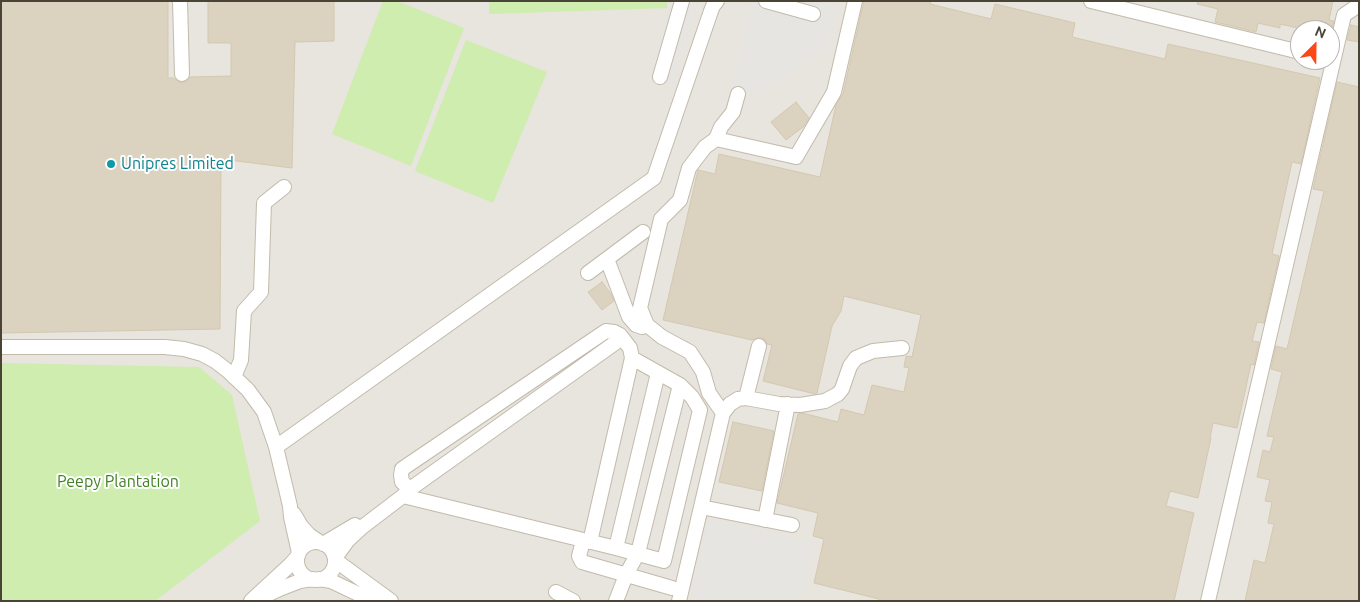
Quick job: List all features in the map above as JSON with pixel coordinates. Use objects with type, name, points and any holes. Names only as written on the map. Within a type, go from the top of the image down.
[{"type":"street","points":[[180,1],[182,74]]},
{"type":"street","points":[[660,77],[682,1]]},
{"type":"street","points":[[276,447],[654,178],[711,11],[717,1]]},
{"type":"street","points":[[766,1],[813,14]]},
{"type":"street","points":[[716,140],[796,157],[834,92],[855,1]]},
{"type":"street","points":[[1091,1],[1290,50]]},
{"type":"street","points":[[1340,31],[1344,16],[1359,5]]},
{"type":"street","points":[[1208,601],[1330,70]]},
{"type":"street","points":[[723,413],[709,393],[703,372],[690,352],[662,337],[647,325],[640,308],[662,219],[680,200],[690,168],[706,147],[716,140],[721,127],[733,112],[738,94]]},
{"type":"street","points":[[234,377],[241,360],[244,311],[261,292],[264,203],[284,187]]},
{"type":"street","points":[[588,273],[643,232]]},
{"type":"street","points":[[607,258],[629,317],[636,325],[642,328],[647,325]]},
{"type":"street","points":[[407,492],[402,482],[402,470],[606,331],[614,332],[630,348],[632,358],[586,541],[580,556],[582,562],[672,588]]},
{"type":"street","points":[[256,601],[291,584],[326,576],[331,572],[335,559],[348,540],[361,528],[407,492],[622,338]]},
{"type":"street","points":[[746,398],[759,346]]},
{"type":"street","points":[[1,347],[184,349],[202,354],[215,361],[248,390],[264,412],[276,447],[290,506],[298,554],[298,568],[306,577],[331,582],[373,601]]},
{"type":"street","points":[[679,601],[723,413],[730,404],[738,399],[746,398],[779,404],[800,405],[825,401],[838,394],[842,389],[850,366],[856,358],[873,351],[902,348]]},
{"type":"street","points":[[251,601],[290,565],[307,545],[312,542],[322,543],[356,524],[400,492],[407,492],[586,541],[664,560],[700,410],[692,397],[680,385],[632,358]]},
{"type":"street","points":[[616,548],[658,373]]},
{"type":"street","points":[[621,600],[626,575],[638,553],[680,385]]},
{"type":"street","points":[[765,520],[788,404]]},
{"type":"street","points":[[290,506],[301,526],[309,535],[329,547],[335,559],[391,601]]},
{"type":"street","points":[[701,507],[792,525]]},
{"type":"street","points":[[556,592],[573,601]]},
{"type":"shaded area","points":[[1,1],[1359,1],[1359,601],[1,601]]},
{"type":"shaded area","points":[[671,1],[698,1],[673,84],[648,76],[669,9],[671,8]]},
{"type":"shaded area","points":[[751,1],[838,1],[827,48],[758,95],[732,87]]},
{"type":"shaded area","points":[[708,520],[815,542],[802,601],[690,601]]},
{"type":"green space","points":[[383,1],[397,1],[464,28],[411,166],[332,134]]},
{"type":"green space","points":[[489,1],[667,1],[667,8],[489,14]]},
{"type":"green space","points":[[466,40],[547,72],[493,203],[415,171]]},
{"type":"green space","name":"Peepy Plantation","points":[[1,363],[199,367],[232,395],[260,521],[155,601],[1,601]]},
{"type":"building","name":"Unipres Limited","points":[[1,1],[168,1],[168,78],[174,78],[182,83],[190,77],[231,76],[231,43],[208,43],[208,1],[334,1],[334,41],[295,42],[292,168],[221,159],[220,329],[1,333]]},
{"type":"building","points":[[864,1],[931,1],[930,4],[991,19],[995,4],[1075,23],[1072,37],[1165,59],[1168,44],[1320,78],[1301,164],[1292,162],[1272,254],[1279,256],[1264,323],[1257,322],[1252,341],[1259,342],[1254,365],[1251,364],[1237,428],[1213,423],[1198,498],[1170,491],[1166,506],[1194,513],[1174,601],[879,601],[879,599],[814,583],[824,539],[813,536],[818,513],[777,503],[798,414],[802,413],[838,422],[841,409],[864,415],[872,385],[904,392],[909,368],[904,367],[906,356],[912,357],[921,315],[844,296],[841,311],[832,326],[817,393],[815,394],[763,381],[772,345],[767,344],[762,338],[752,340],[663,320],[698,170],[715,174],[719,154],[820,177],[836,105],[843,94]]},
{"type":"building","points":[[1198,1],[1333,1],[1329,20],[1290,20],[1290,26],[1280,24],[1280,28],[1258,23],[1256,32],[1215,22],[1218,9],[1197,4]]},
{"type":"building","points":[[1351,25],[1359,27],[1359,42],[1347,40]]},
{"type":"building","points":[[1337,82],[1359,87],[1359,601],[1245,601],[1254,560],[1265,563],[1274,524],[1268,523],[1272,502],[1265,501],[1270,480],[1257,477],[1263,450],[1270,452],[1274,437],[1267,436],[1282,372],[1271,369],[1276,346],[1287,349],[1324,191],[1313,189]]},
{"type":"building","points":[[796,102],[809,118],[803,127],[786,140],[771,122]]},
{"type":"building","points":[[602,282],[614,301],[602,310],[588,292]]},
{"type":"building","points":[[733,422],[774,431],[762,491],[719,482]]},
{"type":"place","name":"Unipres Limited","points":[[111,164]]}]
